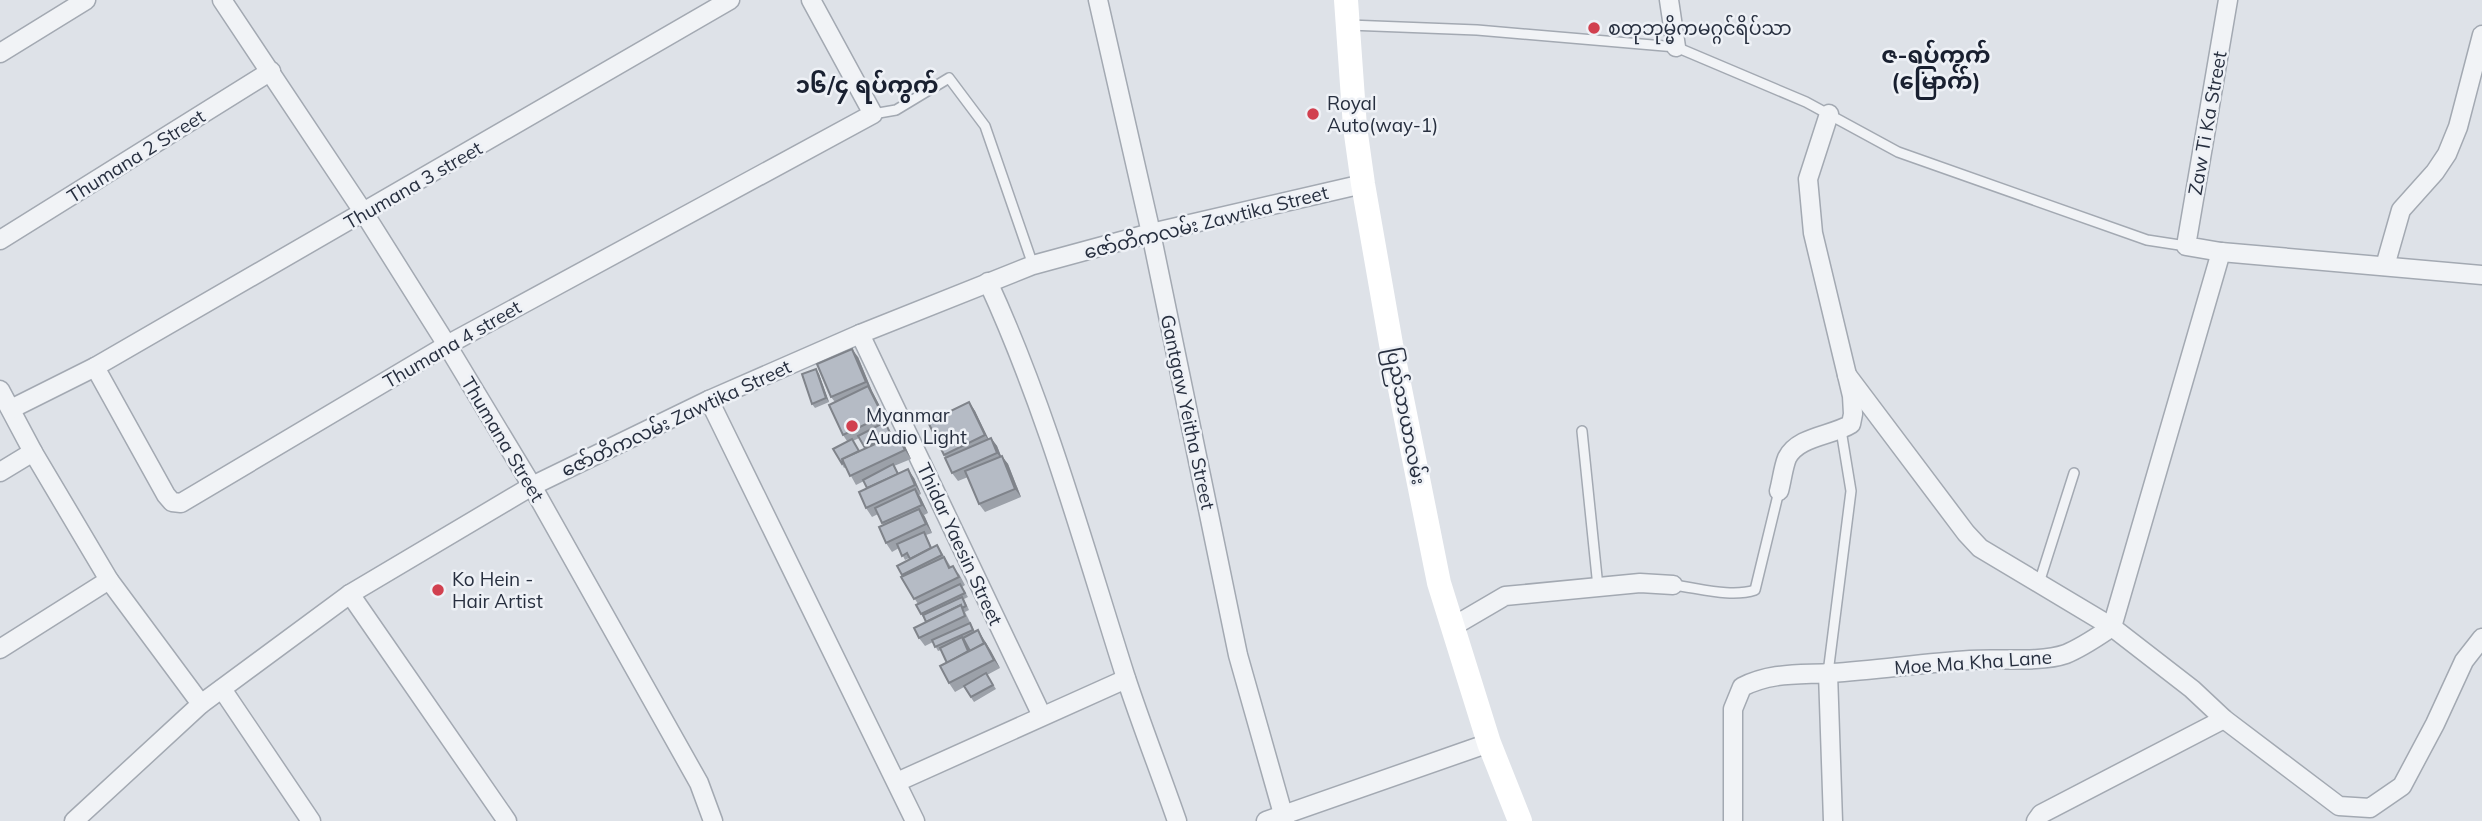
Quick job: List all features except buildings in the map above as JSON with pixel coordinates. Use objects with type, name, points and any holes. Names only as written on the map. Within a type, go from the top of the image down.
[{"type":"street","points":[[0,53],[86,0]]},
{"type":"street","name":"Thumana Street","points":[[222,0],[364,213],[532,486],[699,783],[713,821]]},
{"type":"street","name":"Thumana 3 street","points":[[11,409],[95,367],[730,0]]},
{"type":"street","points":[[811,0],[873,114]]},
{"type":"street","name":"Gantgaw Yeitha Street","points":[[1098,0],[1151,233],[1238,655],[1278,819]]},
{"type":"street","points":[[1669,0],[1676,47]]},
{"type":"street","name":"Zaw Ti Ka Street","points":[[2186,246],[2228,0]]},
{"type":"street","name":"ပြည်သာယာလမ်း","points":[[1347,12],[1355,127],[1363,184],[1391,344],[1437,569],[1452,627],[1489,743],[1520,821]]},
{"type":"street","points":[[2385,266],[2401,210],[2447,155],[2458,127],[2482,35]]},
{"type":"street","name":"Thumana 2 Street","points":[[0,240],[271,71]]},
{"type":"street","name":"Thumana 4 street","points":[[95,367],[166,495],[172,502],[181,503],[447,345],[873,114]]},
{"type":"street","points":[[1779,491],[1786,460],[1792,450],[1800,444],[1841,430],[1851,424],[1853,414],[1847,374],[1813,233],[1808,179],[1829,114]]},
{"type":"street","name":"ဇော်တိကလမ်း Zawtika Street","points":[[74,821],[201,704],[350,594],[532,486],[709,400],[860,334],[1033,265],[1151,233],[1363,184]]},
{"type":"street","points":[[2186,246],[2221,252],[2482,275]]},
{"type":"street","points":[[2112,627],[2221,252]]},
{"type":"street","points":[[988,282],[1012,334],[1044,422],[1126,679],[1177,821]]},
{"type":"street","name":"Thidar Yaesin Street","points":[[860,334],[1042,716]]},
{"type":"street","points":[[1847,374],[1979,548],[2112,627],[2192,689],[2224,719],[2339,806],[2370,808],[2402,786],[2464,661],[2482,638]]},
{"type":"street","points":[[0,390],[33,452],[110,580],[201,704]]},
{"type":"street","points":[[709,400],[915,821]]},
{"type":"street","points":[[0,472],[33,452]]},
{"type":"street","points":[[0,649],[110,580]]},
{"type":"street","points":[[1452,627],[1505,596],[1640,583],[1674,584]]},
{"type":"street","points":[[350,594],[507,821]]},
{"type":"street","name":"Moe Ma Kha Lane","points":[[1733,821],[1733,709],[1742,687],[1760,678],[1801,673],[2063,655],[2090,642],[2112,627]]},
{"type":"street","points":[[1828,673],[1833,821]]},
{"type":"street","points":[[897,782],[1126,679]]},
{"type":"street","points":[[222,689],[311,821]]},
{"type":"street","points":[[2036,821],[2041,814],[2224,719]]},
{"type":"street","points":[[1278,819],[1489,743]]},
{"type":"lane","points":[[1347,12],[1477,30],[1676,47],[1806,102],[1898,152],[2147,240],[2186,246]]},
{"type":"lane","points":[[873,114],[895,110],[949,78],[985,126],[1033,265]]},
{"type":"lane","points":[[1828,673],[1851,491],[1841,430]]},
{"type":"lane","points":[[1582,431],[1598,587]]},
{"type":"lane","points":[[2039,583],[2074,473]]},
{"type":"lane","points":[[1674,584],[1733,593],[1755,590],[1779,491]]},
{"type":"place","name":"စတုဘုမ္မိကမဂ္ဂင်ရိပ်သာ","points":[[1594,28]]},
{"type":"place","name":"Royal Auto(way-1)","points":[[1313,114]]},
{"type":"place","name":"Myanmar Audio Light","points":[[852,426]]},
{"type":"place","name":"Ko Hein - Hair Artist","points":[[438,590]]},
{"type":"district","name":"ဇ-ရပ်ကွက် (မြောက်)","points":[[1936,68]]},
{"type":"district","name":"၁၆/၄ ရပ်ကွက်","points":[[867,85]]}]
